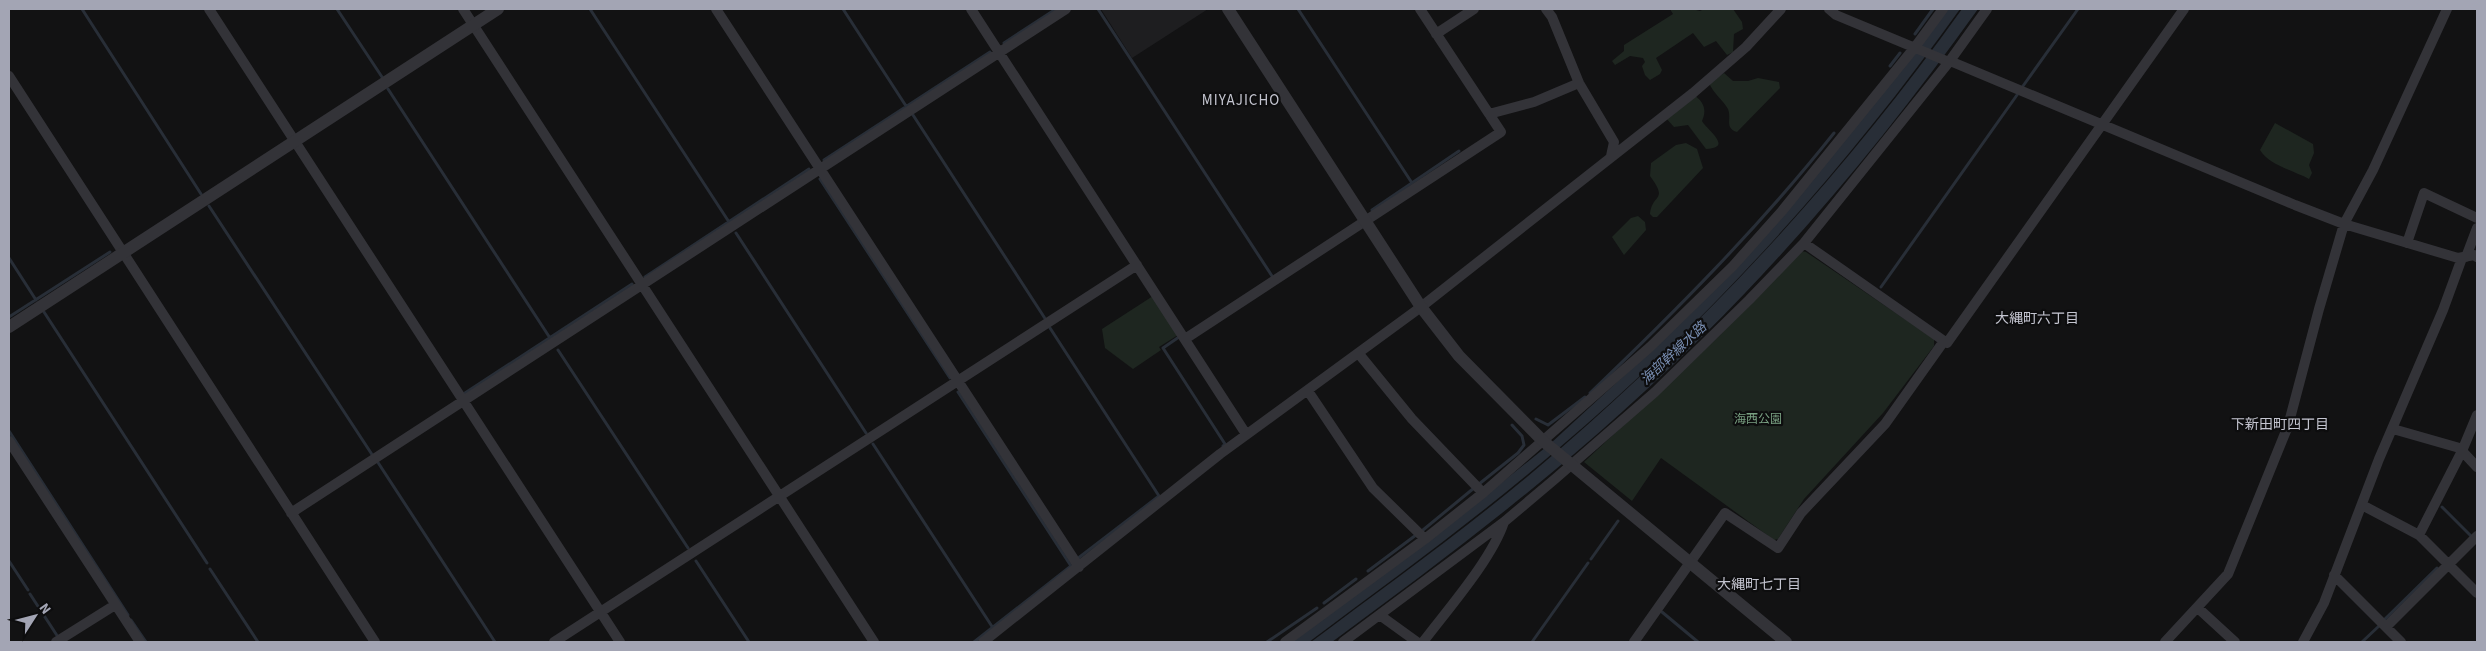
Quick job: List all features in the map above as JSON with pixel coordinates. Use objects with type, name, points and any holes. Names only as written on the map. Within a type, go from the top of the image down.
[{"type":"street","points":[[209,9],[620,642]]},
{"type":"street","points":[[463,9],[874,642]]},
{"type":"street","points":[[9,327],[498,9]]},
{"type":"street","points":[[716,9],[1079,567]]},
{"type":"street","points":[[972,9],[1246,434]]},
{"type":"street","points":[[291,513],[1066,9]]},
{"type":"street","points":[[1228,9],[1422,307],[1459,356],[1544,442],[1786,642]]},
{"type":"street","points":[[1185,339],[1501,132],[1420,9]]},
{"type":"street","points":[[1436,34],[1474,9]]},
{"type":"street","points":[[1546,9],[1552,17],[1579,82],[1614,142],[1611,156]]},
{"type":"street","points":[[983,642],[1246,434],[1422,307],[1611,156],[1694,93],[1746,47],[1781,9]]},
{"type":"street","points":[[1829,9],[1836,15],[2344,224],[2458,258],[2477,257]]},
{"type":"street","points":[[1285,642],[1425,539],[1483,493],[1544,442],[1650,347],[1733,266],[1794,197],[1916,48],[1943,9]]},
{"type":"street","points":[[1343,642],[1504,522],[1569,463],[1655,392],[1804,243],[1987,9]]},
{"type":"street","points":[[1804,243],[1947,343],[2184,9]]},
{"type":"street","points":[[2165,642],[2198,609],[2228,574],[2288,426],[2318,309],[2344,224],[2373,170],[2446,9]]},
{"type":"street","points":[[9,76],[375,642]]},
{"type":"street","points":[[1489,114],[1534,102],[1579,82]]},
{"type":"street","points":[[1614,142],[1631,141]]},
{"type":"street","points":[[2407,243],[2424,193],[2477,218]]},
{"type":"street","points":[[2303,642],[2316,622],[2393,428],[2477,228]]},
{"type":"street","points":[[554,642],[1137,265]]},
{"type":"street","points":[[1634,642],[1725,513],[1778,548],[1801,513],[1885,424],[1944,341]]},
{"type":"street","points":[[1359,354],[1412,419],[1483,493]]},
{"type":"street","points":[[1308,391],[1370,484],[1425,539]]},
{"type":"street","points":[[2419,535],[2463,450],[2477,415]]},
{"type":"street","points":[[2393,428],[2463,450],[2477,467]]},
{"type":"street","points":[[9,441],[140,642]]},
{"type":"street","points":[[2362,505],[2419,535],[2477,593]]},
{"type":"street","points":[[1423,642],[1486,556],[1499,536],[1504,522]]},
{"type":"street","points":[[2386,627],[2477,536]]},
{"type":"street","points":[[2334,575],[2402,642]]},
{"type":"street","points":[[56,642],[115,605]]},
{"type":"street","points":[[2198,609],[2235,642]]},
{"type":"street","points":[[1380,616],[1417,642]]},
{"type":"shaded area","points":[[1101,9],[1208,9],[1132,58]]},
{"type":"green space","points":[[1670,9],[1700,11],[1704,9],[1733,9],[1742,22],[1743,29],[1734,34],[1733,52],[1727,55],[1716,41],[1704,47],[1693,33],[1656,58],[1662,70],[1660,74],[1650,80],[1645,75],[1642,66],[1645,62],[1643,58],[1630,56],[1615,65],[1612,61],[1624,51],[1624,45],[1673,14]]},
{"type":"green space","points":[[1724,73],[1733,81],[1748,81],[1758,78],[1779,82],[1780,88],[1737,132],[1729,126],[1728,109],[1709,83]]},
{"type":"green space","points":[[1694,95],[1704,106],[1702,121],[1718,142],[1718,145],[1714,148],[1706,149],[1688,125],[1674,127],[1665,117]]},
{"type":"green space","points":[[2275,123],[2313,144],[2314,153],[2309,165],[2312,173],[2309,179],[2269,160],[2260,150]]},
{"type":"green space","points":[[1686,143],[1697,149],[1703,168],[1657,217],[1653,217],[1650,214],[1651,207],[1659,194],[1656,184],[1650,176],[1651,163],[1676,145]]},
{"type":"green space","points":[[1638,216],[1645,222],[1646,230],[1624,255],[1612,237],[1631,218]]},
{"type":"green space","name":"海西公園","points":[[1801,251],[1806,252],[1934,339],[1934,346],[1883,413],[1804,499],[1778,539],[1774,540],[1661,458],[1632,501],[1584,462],[1719,336]]},
{"type":"green space","points":[[1153,296],[1178,335],[1159,347],[1161,350],[1133,369],[1105,348],[1102,329]]},
{"type":"water","points":[[1946,9],[1960,9],[1870,128],[1773,241],[1669,348],[1615,399],[1529,474],[1467,523],[1309,642],[1290,642],[1450,524],[1551,443],[1642,359],[1732,271]]},
{"type":"water","name":"海部幹線水路","points":[[1962,9],[1978,9],[1897,117],[1855,169],[1766,271],[1672,367],[1552,473],[1443,559],[1332,642],[1311,642],[1438,548],[1531,474],[1671,347],[1723,295],[1824,185],[1918,69]]},
{"type":"waterway","points":[[82,9],[201,194]]},
{"type":"waterway","points":[[337,9],[382,77]]},
{"type":"waterway","points":[[590,9],[729,222]]},
{"type":"waterway","points":[[843,9],[906,106]]},
{"type":"waterway","points":[[1004,43],[1056,9]]},
{"type":"waterway","points":[[1098,9],[1272,276]]},
{"type":"waterway","points":[[1298,9],[1412,183]]},
{"type":"waterway","points":[[1915,34],[1933,9]]},
{"type":"waterway","points":[[2023,86],[2078,9]]},
{"type":"waterway","points":[[824,160],[990,52]]},
{"type":"waterway","points":[[1890,66],[1900,53]]},
{"type":"waterway","points":[[388,89],[550,338]]},
{"type":"waterway","points":[[1881,287],[2017,95]]},
{"type":"waterway","points":[[913,115],[1046,320]]},
{"type":"waterway","points":[[1590,393],[1654,331],[1747,235],[1834,133]]},
{"type":"waterway","points":[[1372,210],[1459,151]]},
{"type":"waterway","points":[[645,277],[809,169]]},
{"type":"waterway","points":[[820,179],[950,378]]},
{"type":"waterway","points":[[209,206],[373,456]]},
{"type":"waterway","points":[[736,233],[866,433]]},
{"type":"waterway","points":[[9,317],[110,252]]},
{"type":"waterway","points":[[9,258],[36,300]]},
{"type":"waterway","points":[[465,393],[632,284]]},
{"type":"waterway","points":[[44,312],[207,563]]},
{"type":"waterway","points":[[1050,328],[1159,496],[1077,559]]},
{"type":"waterway","points":[[1179,337],[1163,348],[1225,444],[1223,446]]},
{"type":"waterway","points":[[558,350],[688,548]]},
{"type":"waterway","points":[[958,392],[1071,566],[974,642]]},
{"type":"waterway","points":[[1536,419],[1548,425],[1585,397]]},
{"type":"waterway","points":[[1479,484],[1518,453],[1524,445],[1522,436],[1512,425]]},
{"type":"waterway","points":[[9,431],[128,615]]},
{"type":"waterway","points":[[873,444],[993,628]]},
{"type":"waterway","points":[[377,461],[495,642]]},
{"type":"waterway","points":[[1423,530],[1474,488]]},
{"type":"waterway","points":[[2442,507],[2471,536]]},
{"type":"waterway","points":[[1591,559],[1618,521]]},
{"type":"waterway","points":[[1368,571],[1416,535]]},
{"type":"waterway","points":[[9,561],[28,590]]},
{"type":"waterway","points":[[696,561],[749,642]]},
{"type":"waterway","points":[[1532,642],[1588,563]]},
{"type":"waterway","points":[[2385,619],[2437,568]]},
{"type":"waterway","points":[[210,569],[258,642]]},
{"type":"waterway","points":[[1324,603],[1356,579]]},
{"type":"waterway","points":[[30,594],[58,637]]},
{"type":"waterway","points":[[1267,642],[1317,608]]},
{"type":"waterway","points":[[1662,612],[1698,642]]},
{"type":"waterway","points":[[131,620],[146,642]]},
{"type":"waterway","points":[[2362,642],[2379,626]]},
{"type":"district","name":"MIYAJICHO","points":[[1241,100]]},
{"type":"district","name":"大縄町六丁目","points":[[2037,318]]},
{"type":"district","name":"下新田町四丁目","points":[[2280,424]]},
{"type":"district","name":"大縄町七丁目","points":[[1759,584]]}]
